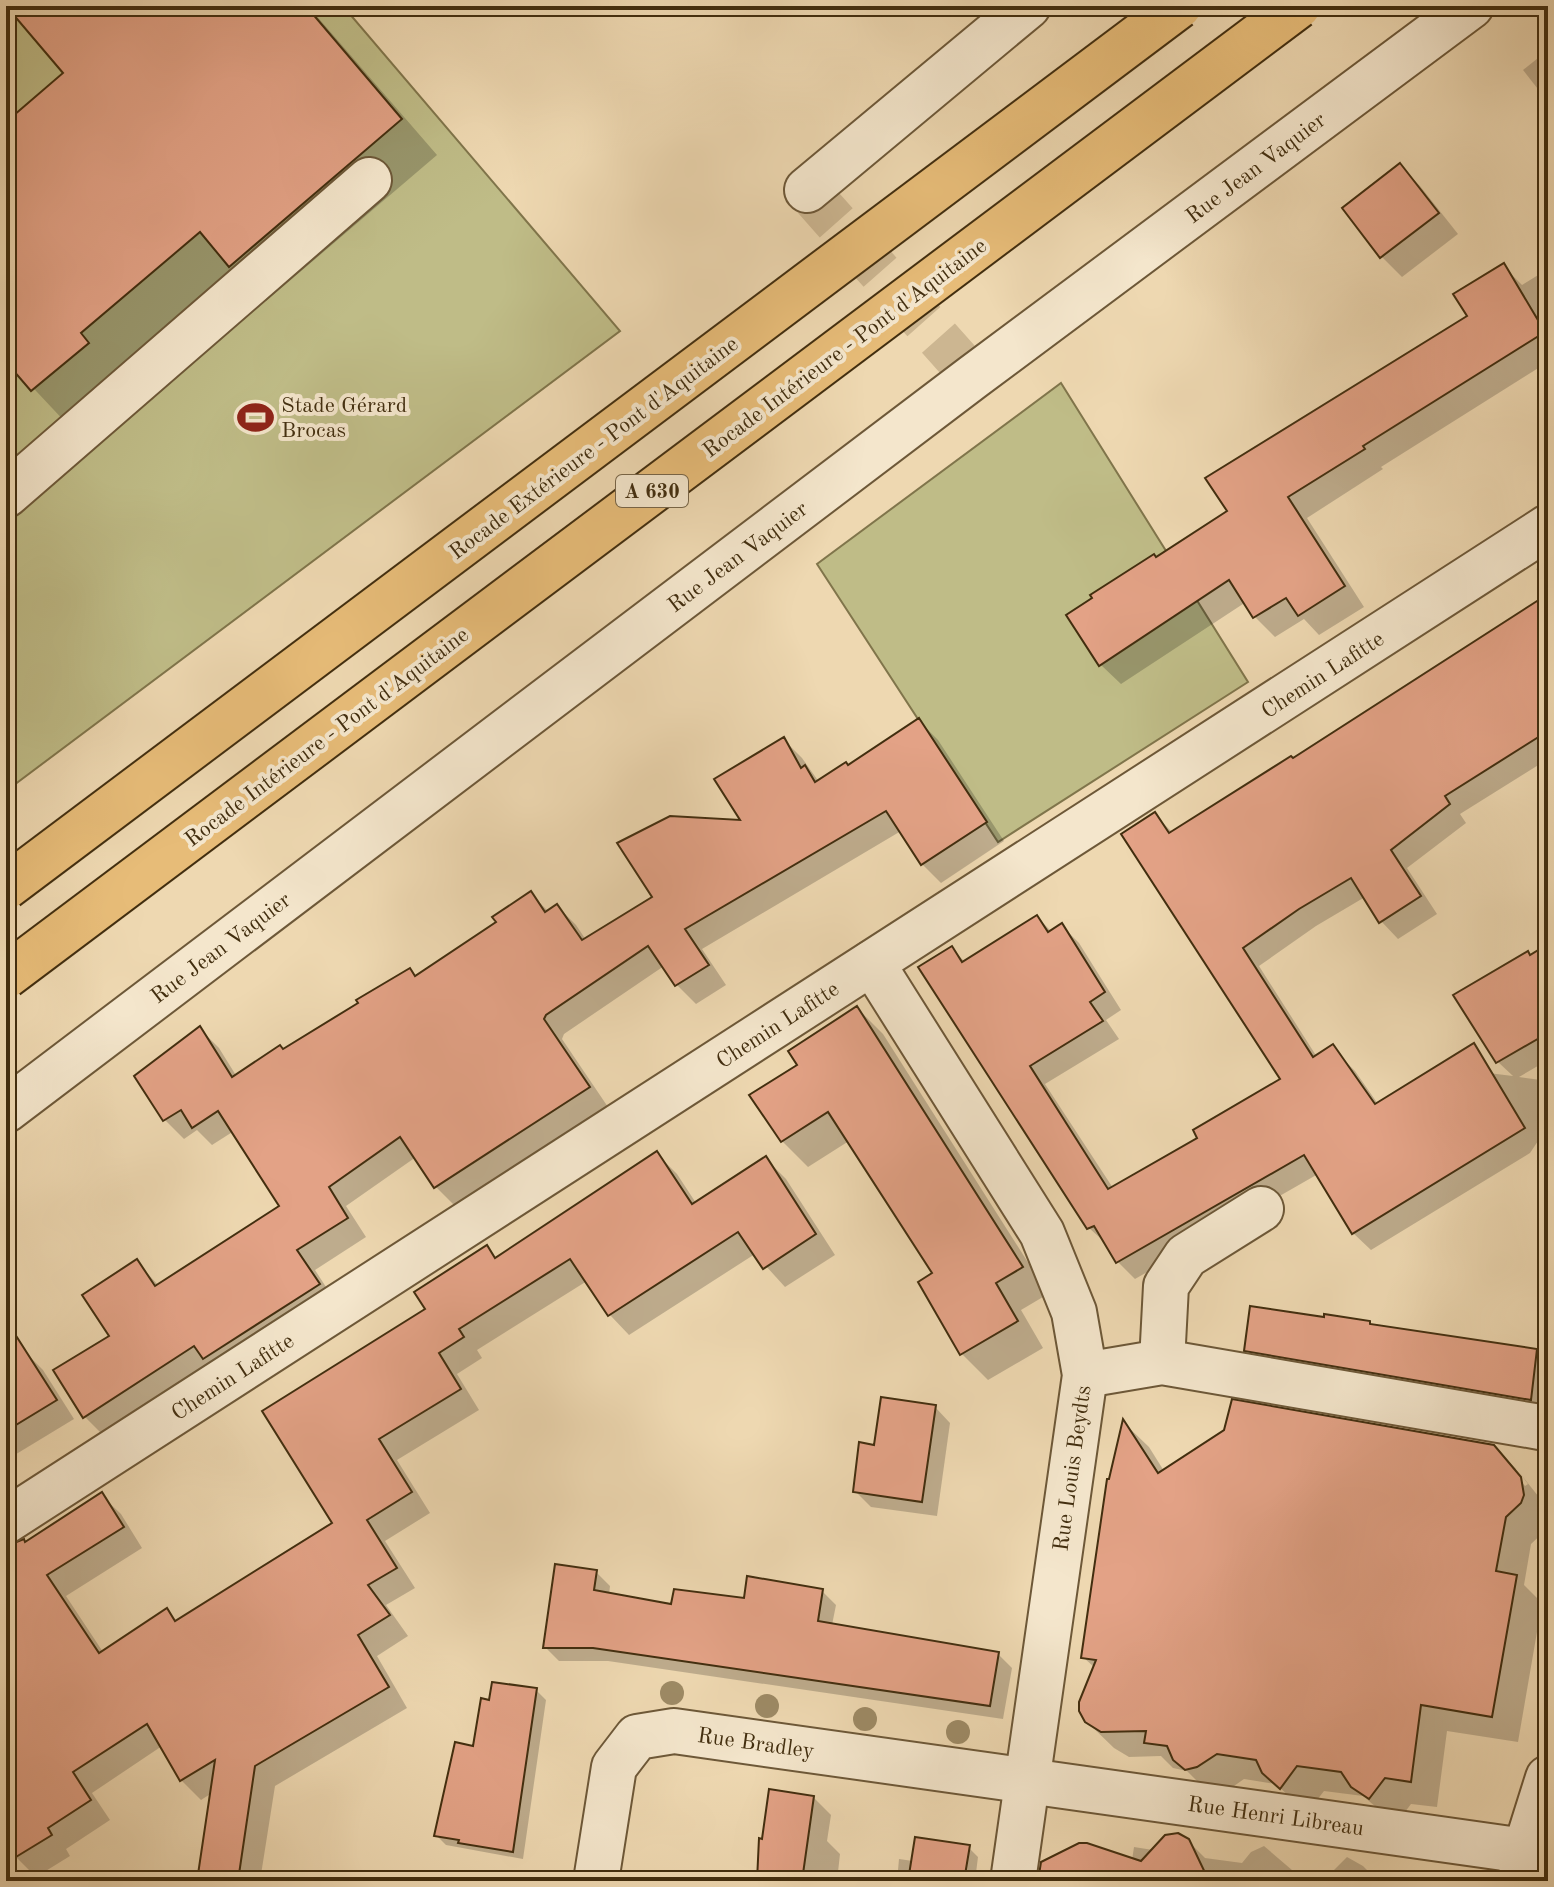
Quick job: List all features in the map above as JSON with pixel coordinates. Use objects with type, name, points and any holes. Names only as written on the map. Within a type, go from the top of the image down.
[{"type":"highway","name":"Rocade Extérieure - Pont d'Aquitaine","points":[[6,887],[1179,6]]},
{"type":"highway","name":"Rocade Intérieure - Pont d'Aquitaine","points":[[6,976],[1298,6]]},
{"type":"street","points":[[807,190],[1028,6]]},
{"type":"street","name":"Rue Jean Vaquier","points":[[6,1110],[973,377],[1471,6]]},
{"type":"street","points":[[6,495],[369,180]]},
{"type":"street","name":"Chemin Lafitte","points":[[6,1521],[1548,527]]},
{"type":"street","name":"Rue Louis Beydts","points":[[872,963],[1042,1233],[1074,1312],[1085,1375],[1013,1881]]},
{"type":"street","points":[[1162,1362],[1166,1286],[1186,1256],[1261,1209]]},
{"type":"street","points":[[1085,1375],[1162,1362],[1540,1427]]},
{"type":"street","name":"Rue Bradley","points":[[596,1881],[614,1767],[637,1737],[674,1731],[1027,1780]]},
{"type":"street","points":[[1522,1866],[1548,1778]]},
{"type":"street","name":"Rue Henri Libreau","points":[[1027,1780],[1522,1866]]},
{"type":"shaded area","name":"Stade Gérard Brocas","points":[[6,6],[343,6],[620,331],[6,791]]},
{"type":"shaded area","points":[[1061,383],[1248,682],[998,842],[817,564]]},
{"type":"building","points":[[6,6],[306,6],[402,119],[229,267],[200,232],[81,333],[89,343],[31,391],[6,362],[6,122],[63,73]]},
{"type":"building","points":[[1400,163],[1439,213],[1380,258],[1342,208]]},
{"type":"building","points":[[1504,263],[1545,332],[1288,497],[1345,586],[1298,616],[1286,598],[1253,618],[1229,580],[1099,666],[1066,615],[1092,598],[1090,595],[1227,511],[1205,478],[1467,316],[1453,294]]},
{"type":"building","points":[[1548,594],[1548,731],[1445,796],[1450,804],[1391,850],[1421,896],[1379,923],[1351,878],[1243,948],[1313,1057],[1333,1044],[1375,1104],[1474,1043],[1525,1128],[1352,1234],[1304,1155],[1116,1263],[1094,1226],[1087,1229],[918,967],[952,946],[962,962],[1037,915],[1048,932],[1062,923],[1105,992],[1090,1002],[1103,1021],[1030,1066],[1108,1189],[1197,1138],[1193,1130],[1280,1079],[1121,834],[1155,812],[1169,833],[1291,756],[1293,758]]},
{"type":"building","points":[[919,718],[987,822],[921,865],[886,811],[685,929],[709,965],[675,986],[648,946],[544,1019],[590,1087],[434,1188],[400,1137],[329,1187],[348,1218],[297,1250],[320,1284],[203,1359],[194,1346],[83,1418],[53,1370],[109,1336],[82,1295],[137,1259],[155,1286],[279,1206],[218,1111],[192,1128],[181,1110],[163,1121],[134,1076],[200,1026],[232,1077],[280,1045],[283,1049],[410,968],[415,976],[496,922],[492,917],[531,891],[545,912],[557,904],[582,940],[652,897],[617,843],[670,816],[740,820],[714,779],[784,737],[801,768],[805,765],[815,782],[846,762],[848,765]]},
{"type":"building","points":[[1548,944],[1548,1033],[1496,1063],[1453,995],[1528,951],[1530,955]]},
{"type":"building","points":[[857,1006],[1023,1267],[996,1283],[1018,1321],[960,1355],[918,1282],[932,1273],[828,1112],[781,1142],[749,1095],[797,1065],[788,1051]]},
{"type":"building","points":[[657,1151],[692,1204],[766,1156],[816,1234],[763,1269],[738,1232],[608,1316],[570,1259],[459,1329],[464,1337],[439,1353],[461,1389],[379,1439],[412,1492],[367,1520],[397,1568],[368,1585],[390,1615],[358,1635],[389,1687],[255,1766],[238,1881],[197,1881],[215,1760],[180,1781],[147,1724],[73,1772],[91,1800],[48,1828],[52,1835],[6,1863],[6,1546],[24,1539],[25,1542],[102,1492],[124,1527],[47,1575],[99,1653],[167,1608],[175,1621],[332,1523],[262,1411],[425,1309],[414,1292],[487,1245],[495,1258]]},
{"type":"building","points":[[1250,1306],[1324,1317],[1324,1314],[1370,1321],[1370,1324],[1537,1349],[1531,1400],[1244,1351]]},
{"type":"building","points":[[6,1320],[57,1400],[6,1431]]},
{"type":"building","points":[[881,1397],[936,1405],[922,1502],[853,1492],[859,1442],[874,1445]]},
{"type":"building","points":[[1232,1399],[1494,1445],[1521,1477],[1524,1495],[1521,1503],[1506,1517],[1496,1571],[1517,1575],[1492,1717],[1421,1705],[1411,1782],[1385,1778],[1369,1799],[1351,1787],[1341,1772],[1297,1766],[1280,1789],[1262,1773],[1256,1760],[1217,1754],[1197,1767],[1185,1770],[1173,1760],[1167,1746],[1144,1743],[1146,1731],[1101,1732],[1085,1722],[1079,1711],[1079,1702],[1096,1660],[1081,1658],[1107,1479],[1123,1419],[1158,1473],[1224,1430]]},
{"type":"building","points":[[555,1564],[597,1570],[594,1590],[671,1604],[674,1589],[744,1598],[747,1576],[823,1589],[818,1621],[999,1652],[990,1706],[593,1648],[543,1648]]},
{"type":"building","points":[[492,1682],[537,1688],[513,1852],[434,1836],[455,1742],[473,1746],[481,1698],[489,1700]]},
{"type":"building","points":[[769,1789],[814,1796],[802,1881],[757,1881],[759,1838],[762,1839]]},
{"type":"building","points":[[1178,1833],[1189,1839],[1209,1881],[1038,1881],[1041,1862],[1079,1843],[1141,1861],[1165,1835]]},
{"type":"building","points":[[915,1837],[970,1845],[964,1881],[908,1881]]},
{"type":"tunnel","points":[[807,190],[973,377]]},
{"type":"place","name":"Stade Gérard Brocas","points":[[255,417]]}]
